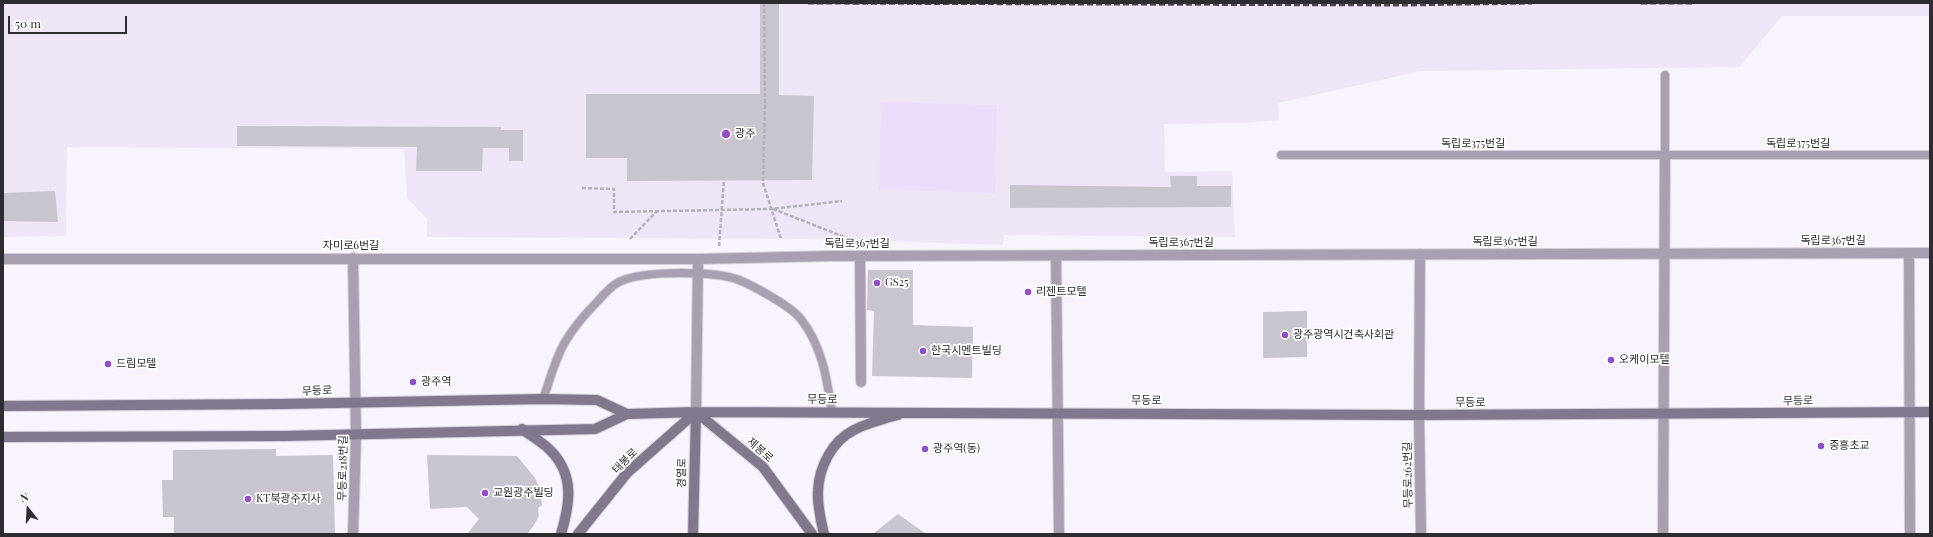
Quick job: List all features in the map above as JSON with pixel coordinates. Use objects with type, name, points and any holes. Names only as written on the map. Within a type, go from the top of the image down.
[{"type":"street","points":[[1663,534],[1665,155]]},
{"type":"street","points":[[1909,253],[1910,534]]},
{"type":"street","name":"독립로367번길","points":[[698,259],[860,256],[1930,253]]},
{"type":"street","name":"무등로262번길","points":[[1420,254],[1419,415],[1422,534]]},
{"type":"street","points":[[860,256],[861,382]]},
{"type":"street","points":[[1056,256],[1058,534]]},
{"type":"street","name":"무등로218번길","points":[[353,258],[354,402],[356,435],[354,534]]},
{"type":"street","name":"자미로6번길","points":[[3,259],[698,259]]},
{"type":"street","points":[[696,412],[698,259]]},
{"type":"street","name":"무등로","points":[[3,406],[282,404],[543,399],[597,400],[628,414]]},
{"type":"street","name":"무등로","points":[[3,437],[356,435],[522,429],[595,429],[628,414],[696,412],[1419,415],[1930,412]]},
{"type":"street","name":"태봉로","points":[[578,534],[627,473],[696,412]]},
{"type":"street","name":"경열로","points":[[693,534],[696,412]]},
{"type":"street","name":"제봉로","points":[[696,412],[763,467],[812,534]]},
{"type":"street","points":[[824,534],[818,491],[821,473],[829,453],[839,440],[854,430],[907,412]]},
{"type":"street","points":[[522,429],[550,450],[561,463],[569,485],[569,509],[561,534]]},
{"type":"lane","points":[[1665,75],[1665,155]]},
{"type":"lane","name":"독립로375번길","points":[[1280,155],[1930,155]]},
{"type":"lane","points":[[543,399],[564,343],[580,320],[602,295],[613,286],[619,282],[640,276],[698,274],[738,280],[763,292],[800,317],[818,349],[827,381],[832,412]]},
{"type":"path","points":[[764,3],[765,94],[763,183],[781,239]]},
{"type":"path","points":[[718,258],[724,180]]},
{"type":"path","points":[[582,188],[614,189],[614,212],[771,209],[842,202]]},
{"type":"path","points":[[771,209],[846,238]]},
{"type":"path","points":[[630,239],[657,211]]},
{"type":"shaded area","points":[[3,3],[1930,3],[1930,16],[1782,16],[1739,67],[1421,71],[1278,103],[1279,120],[1246,123],[1164,124],[1165,172],[1232,171],[1235,237],[1004,235],[1003,245],[831,239],[427,237],[427,219],[407,198],[404,149],[67,147],[66,236],[3,237]]},
{"type":"shaded area","points":[[881,102],[997,105],[995,193],[879,190]]},
{"type":"building","points":[[760,3],[779,3],[779,95],[814,96],[812,180],[627,181],[627,158],[586,158],[586,94],[760,94]]},
{"type":"building","points":[[237,126],[501,127],[501,130],[523,130],[523,161],[509,161],[509,148],[483,148],[482,171],[416,171],[417,147],[237,146]]},
{"type":"building","points":[[1170,176],[1197,176],[1197,186],[1231,186],[1231,207],[1010,208],[1010,185],[1171,187]]},
{"type":"building","points":[[55,191],[58,222],[3,221],[3,193]]},
{"type":"building","name":"한국시멘트빌딩","points":[[868,270],[913,270],[913,325],[973,327],[972,378],[872,376],[874,311],[867,310]]},
{"type":"building","name":"광주광역시건축사회관","points":[[1307,311],[1307,357],[1263,358],[1263,312]]},
{"type":"building","name":"KT북광주지사","points":[[276,449],[276,456],[333,455],[335,534],[174,534],[174,517],[163,517],[162,480],[173,480],[173,450]]},
{"type":"building","name":"교원광주빌딩","points":[[427,455],[517,456],[535,478],[540,489],[542,505],[538,508],[539,516],[534,525],[527,534],[467,534],[479,519],[467,507],[430,509]]},
{"type":"building","points":[[898,514],[926,534],[873,534]]},
{"type":"railway","points":[[808,3],[1404,5],[1532,3]]},
{"type":"railway","points":[[1641,3],[1694,3]]},
{"type":"place","name":"광주","points":[[726,134]]},
{"type":"place","name":"GS25","points":[[877,283]]},
{"type":"place","name":"리젠트모텔","points":[[1028,292]]},
{"type":"place","name":"광주광역시건축사회관","points":[[1285,335]]},
{"type":"place","name":"한국시멘트빌딩","points":[[923,351]]},
{"type":"place","name":"오케이모텔","points":[[1611,360]]},
{"type":"place","name":"드림모텔","points":[[108,364]]},
{"type":"place","name":"광주역","points":[[413,382]]},
{"type":"place","name":"중흥초교","points":[[1821,446]]},
{"type":"place","name":"광주역(동)","points":[[925,449]]},
{"type":"place","name":"교원광주빌딩","points":[[485,493]]},
{"type":"place","name":"KT북광주지사","points":[[248,499]]}]
